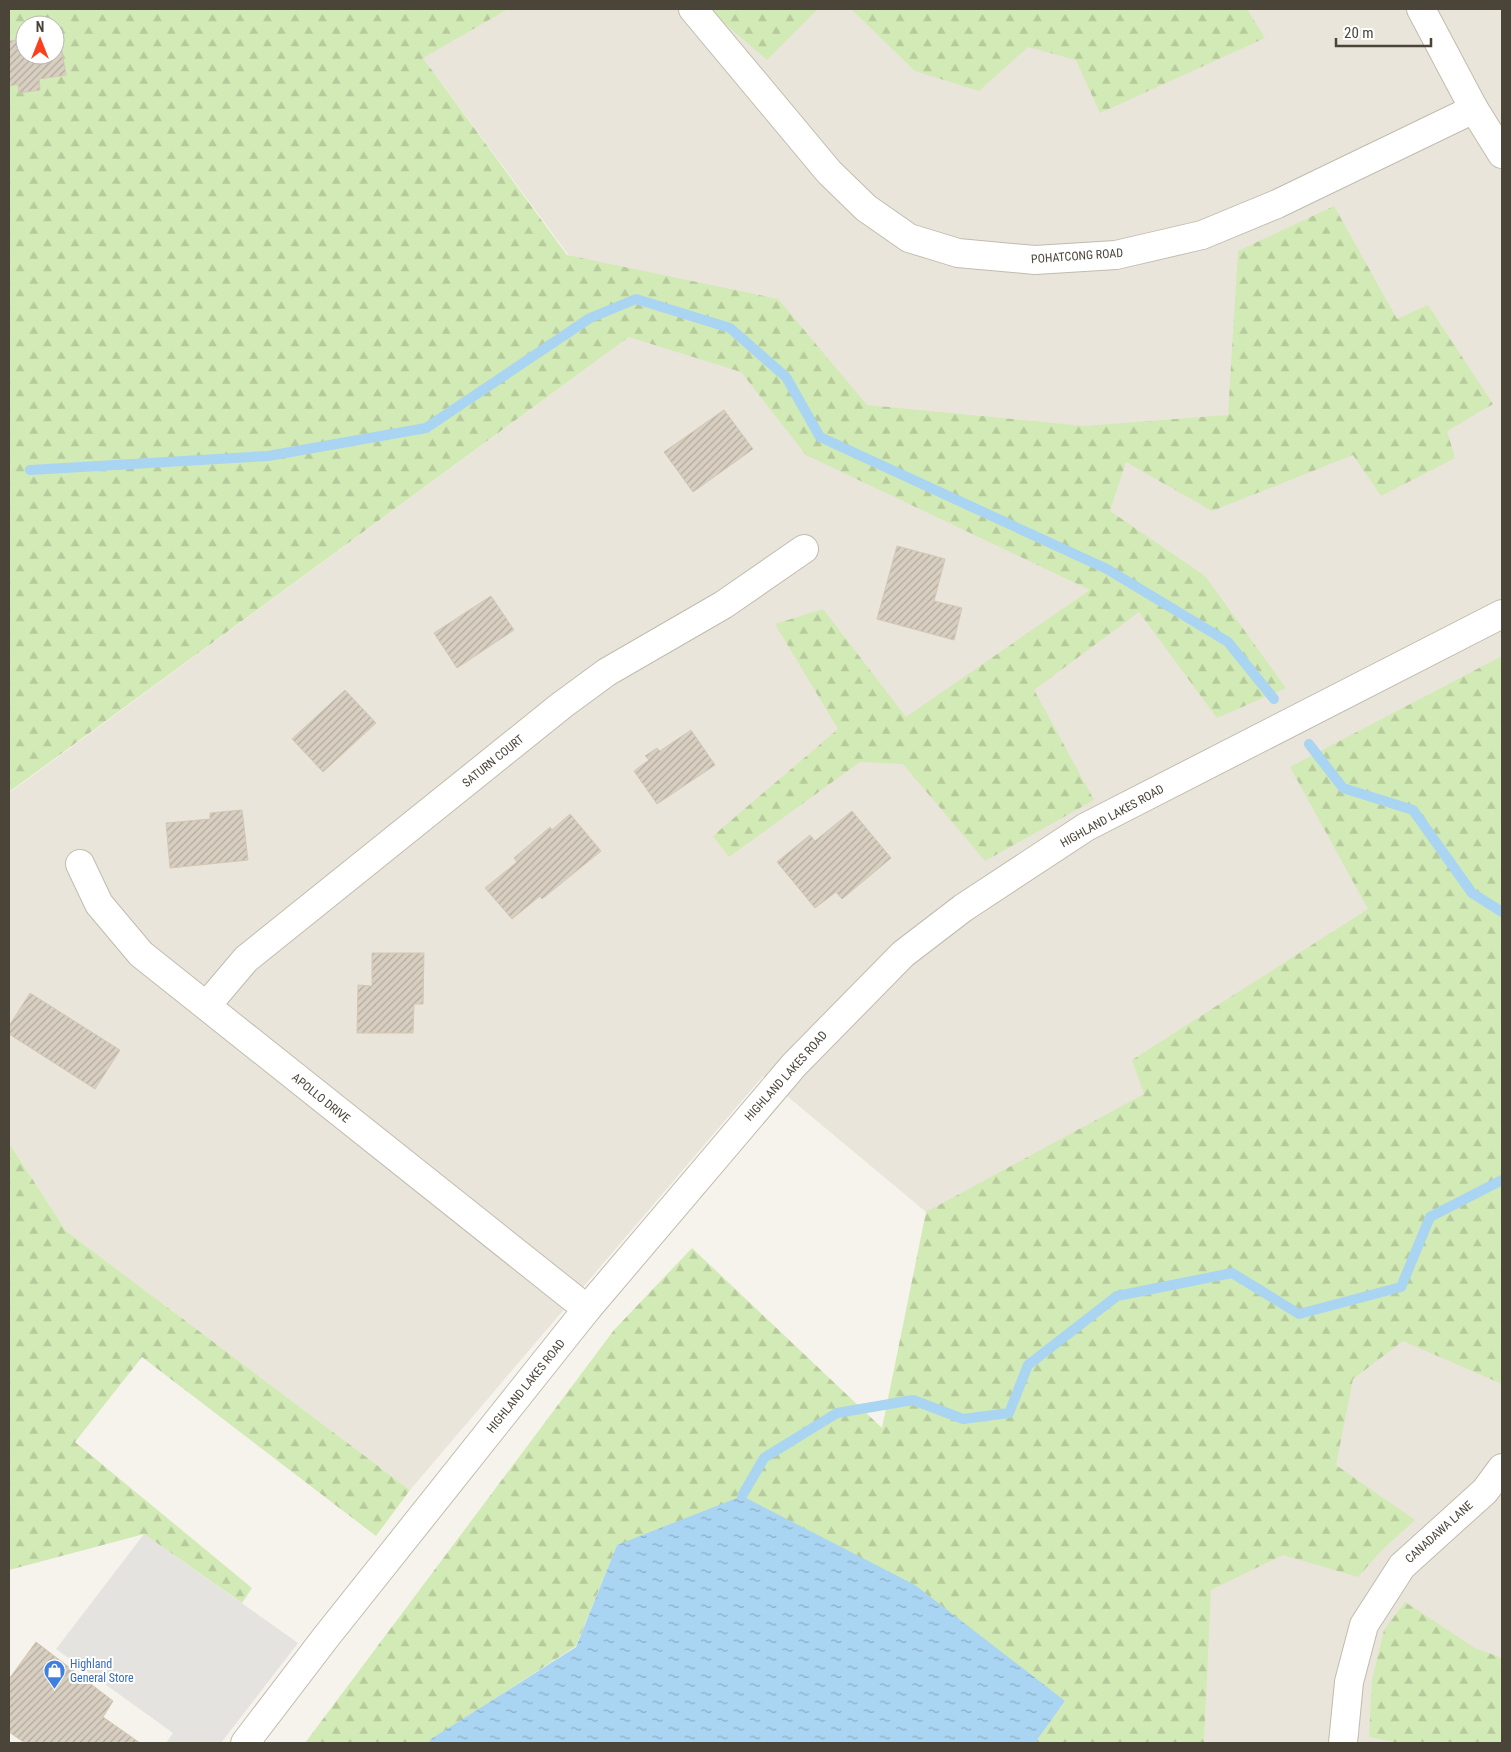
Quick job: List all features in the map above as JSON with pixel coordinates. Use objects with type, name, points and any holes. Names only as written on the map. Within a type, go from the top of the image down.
[{"type":"street","name":"POHATCONG ROAD","points":[[693,9],[829,172],[866,208],[909,238],[958,253],[1035,260],[1116,255],[1202,235],[1278,204],[1474,108]]},
{"type":"street","points":[[1421,9],[1474,108],[1502,154]]},
{"type":"street","name":"SATURN COURT","points":[[207,1005],[246,958],[562,705],[607,672],[723,605],[804,549]]},
{"type":"street","name":"HIGHLAND LAKES ROAD","points":[[245,1743],[326,1636],[587,1309],[794,1066],[903,954],[963,908],[1086,827],[1502,614]]},
{"type":"street","name":"APOLLO DRIVE","points":[[80,864],[99,904],[141,954],[587,1309]]},
{"type":"street","name":"CANADAWA LANE","points":[[1343,1743],[1349,1682],[1364,1625],[1402,1566],[1485,1491],[1502,1468]]},
{"type":"shaded area","points":[[393,9],[1502,9],[1502,1743],[1204,1743],[1210,1590],[926,1212],[763,1076],[410,1490],[66,1231],[9,1143],[9,793],[629,337],[423,58]]},
{"type":"shaded area","points":[[144,1534],[298,1643],[221,1743],[166,1743],[173,1733],[56,1649]]},
{"type":"green space","points":[[9,9],[508,9],[423,58],[567,255],[778,299],[867,405],[1084,426],[1228,415],[1238,251],[1334,206],[1397,319],[1428,305],[1493,404],[1447,431],[1455,458],[1381,496],[1353,455],[1212,511],[1126,462],[1110,511],[1205,576],[1286,688],[1217,718],[1139,612],[1034,690],[1094,800],[985,861],[903,764],[860,762],[729,857],[713,836],[838,729],[775,624],[823,609],[906,717],[1090,590],[806,455],[741,372],[629,337],[9,792]]},
{"type":"green space","points":[[708,9],[818,9],[767,60]]},
{"type":"green space","points":[[851,9],[1247,9],[1265,38],[1100,113],[1076,60],[1028,47],[979,91],[915,71]]},
{"type":"green space","points":[[1502,656],[1502,1384],[1403,1341],[1353,1379],[1336,1465],[1415,1520],[1382,1550],[1358,1577],[1283,1555],[1211,1590],[1204,1743],[1035,1743],[1065,1701],[617,1545],[576,1646],[432,1739],[429,1743],[305,1743],[614,1330],[692,1248],[882,1428],[926,1212],[1144,1094],[1132,1060],[1368,909],[1290,767]]},
{"type":"green space","points":[[9,1143],[66,1231],[410,1490],[376,1536],[142,1357],[75,1442],[252,1588],[242,1603],[144,1534],[9,1570]]},
{"type":"green space","points":[[1405,1602],[1475,1648],[1502,1658],[1502,1743],[1400,1743],[1369,1737],[1372,1680],[1384,1630]]},
{"type":"water","points":[[742,1496],[915,1585],[1065,1701],[1035,1743],[429,1743],[431,1739],[576,1647],[617,1545]]},
{"type":"building","points":[[15,40],[15,65],[64,65],[66,75],[39,79],[40,90],[19,93],[18,84],[9,86],[9,41]]},
{"type":"building","points":[[724,410],[753,449],[693,492],[664,452]]},
{"type":"building","points":[[897,546],[945,559],[934,601],[962,608],[954,640],[877,619]]},
{"type":"building","points":[[491,596],[514,630],[457,668],[434,633]]},
{"type":"building","points":[[345,690],[376,723],[323,772],[292,739]]},
{"type":"building","points":[[691,730],[715,765],[657,804],[634,771],[649,760],[645,756],[657,748],[660,751]]},
{"type":"building","points":[[242,810],[248,860],[170,868],[166,823],[210,819],[210,813]]},
{"type":"building","points":[[852,811],[891,858],[842,899],[836,892],[815,908],[777,862],[810,835],[815,841]]},
{"type":"building","points":[[570,814],[601,851],[542,899],[540,896],[512,919],[485,888],[517,862],[514,858],[550,827],[552,830]]},
{"type":"building","points":[[372,953],[424,953],[423,1004],[414,1004],[413,1033],[357,1033],[358,985],[372,986]]},
{"type":"building","points":[[30,993],[120,1050],[95,1089],[9,1034],[9,1026]]},
{"type":"building","name":"Highland General Store","points":[[36,1642],[113,1701],[103,1717],[140,1743],[25,1743],[9,1732],[9,1679]]},
{"type":"waterway","points":[[30,470],[268,456],[426,428],[590,318],[636,299],[730,328],[786,377],[820,437],[1107,569],[1228,642],[1274,699]]},
{"type":"waterway","points":[[1309,744],[1343,788],[1413,810],[1472,893],[1502,912]]},
{"type":"waterway","points":[[742,1496],[764,1458],[837,1413],[913,1400],[963,1419],[1009,1413],[1028,1365],[1117,1296],[1232,1273],[1299,1314],[1401,1287],[1430,1217],[1502,1180]]},
{"type":"place","name":"Highland General Store","points":[[54,1690]]}]
